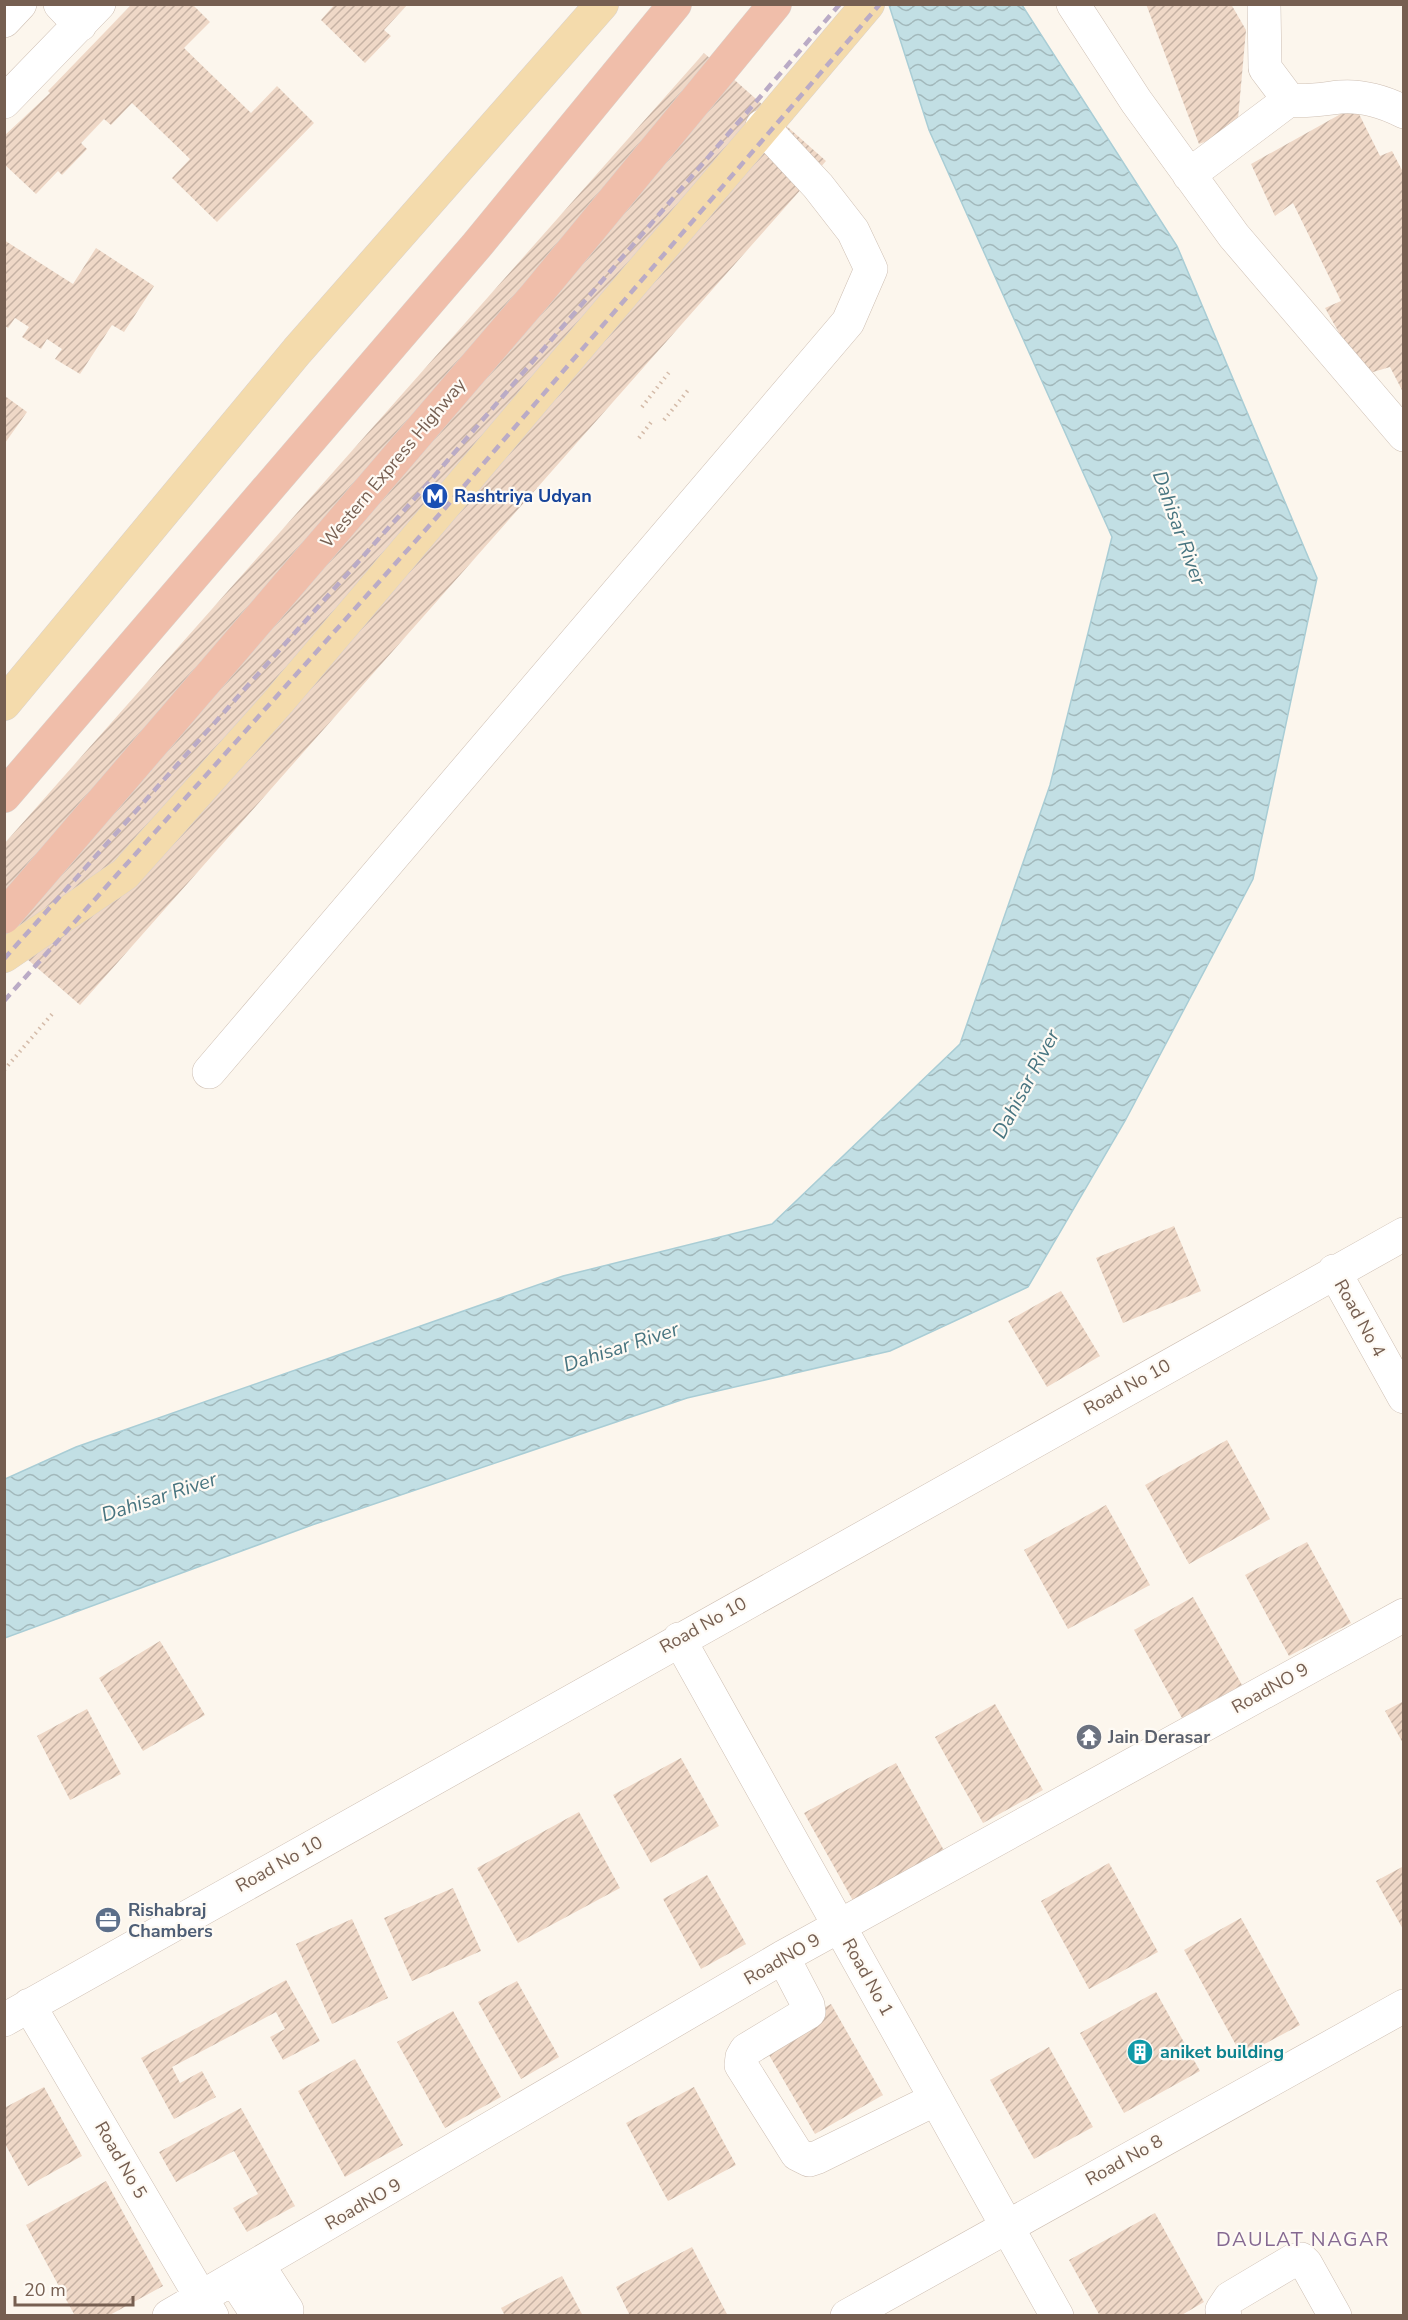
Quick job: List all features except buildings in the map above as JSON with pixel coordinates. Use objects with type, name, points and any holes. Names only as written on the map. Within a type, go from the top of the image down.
[{"type":"highway","points":[[13,786],[477,245],[675,4]]},
{"type":"highway","name":"Western Express Highway","points":[[4,916],[90,819],[536,295],[775,4]]},
{"type":"main road","points":[[4,704],[297,351],[602,4]]},
{"type":"main road","points":[[4,956],[125,874],[279,701],[762,126],[868,4]]},
{"type":"street","points":[[4,21],[20,4]]},
{"type":"street","points":[[1073,4],[1136,101],[1234,237],[1404,435]]},
{"type":"street","points":[[1264,4],[1265,68],[1289,100]]},
{"type":"street","points":[[4,102],[79,11]]},
{"type":"street","points":[[1189,175],[1289,100],[1310,103],[1342,96],[1385,102],[1404,112]]},
{"type":"street","points":[[209,1072],[848,322],[871,269],[852,231],[832,204],[762,126]]},
{"type":"street","name":"Road No 10","points":[[17,2012],[1334,1271],[1404,1234]]},
{"type":"street","name":"Road No 4","points":[[1334,1271],[1404,1397]]},
{"type":"street","name":"RoadNO 9","points":[[169,2316],[207,2307],[246,2272],[783,1957],[1404,1615]]},
{"type":"street","name":"Road No 1","points":[[679,1639],[1057,2316]]},
{"type":"street","points":[[783,1957],[808,2005],[809,2012],[746,2050],[741,2064],[797,2154],[809,2160],[818,2157],[936,2099]]},
{"type":"street","name":"Road No 8","points":[[847,2316],[1006,2225],[1404,2006]]},
{"type":"street","name":"Road No 5","points":[[17,2012],[207,2307]]},
{"type":"street","points":[[1225,2316],[1222,2310],[1230,2298],[1294,2260],[1301,2259],[1335,2316]]},
{"type":"street","points":[[246,2272],[267,2309]]},
{"type":"path","points":[[642,407],[669,371]]},
{"type":"path","points":[[664,420],[689,389]]},
{"type":"path","points":[[639,438],[652,421]]},
{"type":"path","points":[[4,1070],[53,1013]]},
{"type":"water","name":"Dahisar River","points":[[889,5],[1022,5],[1177,246],[1317,578],[1253,879],[1125,1121],[1028,1287],[890,1351],[687,1398],[312,1525],[5,1638],[5,1479],[76,1447],[563,1276],[772,1224],[960,1044],[1050,785],[1112,537],[929,130]]},
{"type":"railway","points":[[4,959],[424,488],[840,4]]},
{"type":"railway","points":[[4,1001],[446,507],[880,4]]},
{"type":"place","name":"Rashtriya Udyan","points":[[435,496]]},
{"type":"place","name":"Jain Derasar","points":[[1089,1737]]},
{"type":"place","name":"Rishabraj Chambers","points":[[108,1920]]},
{"type":"place","name":"aniket building","points":[[1140,2052]]},
{"type":"district","name":"DAULAT NAGAR","points":[[1303,2239]]}]
